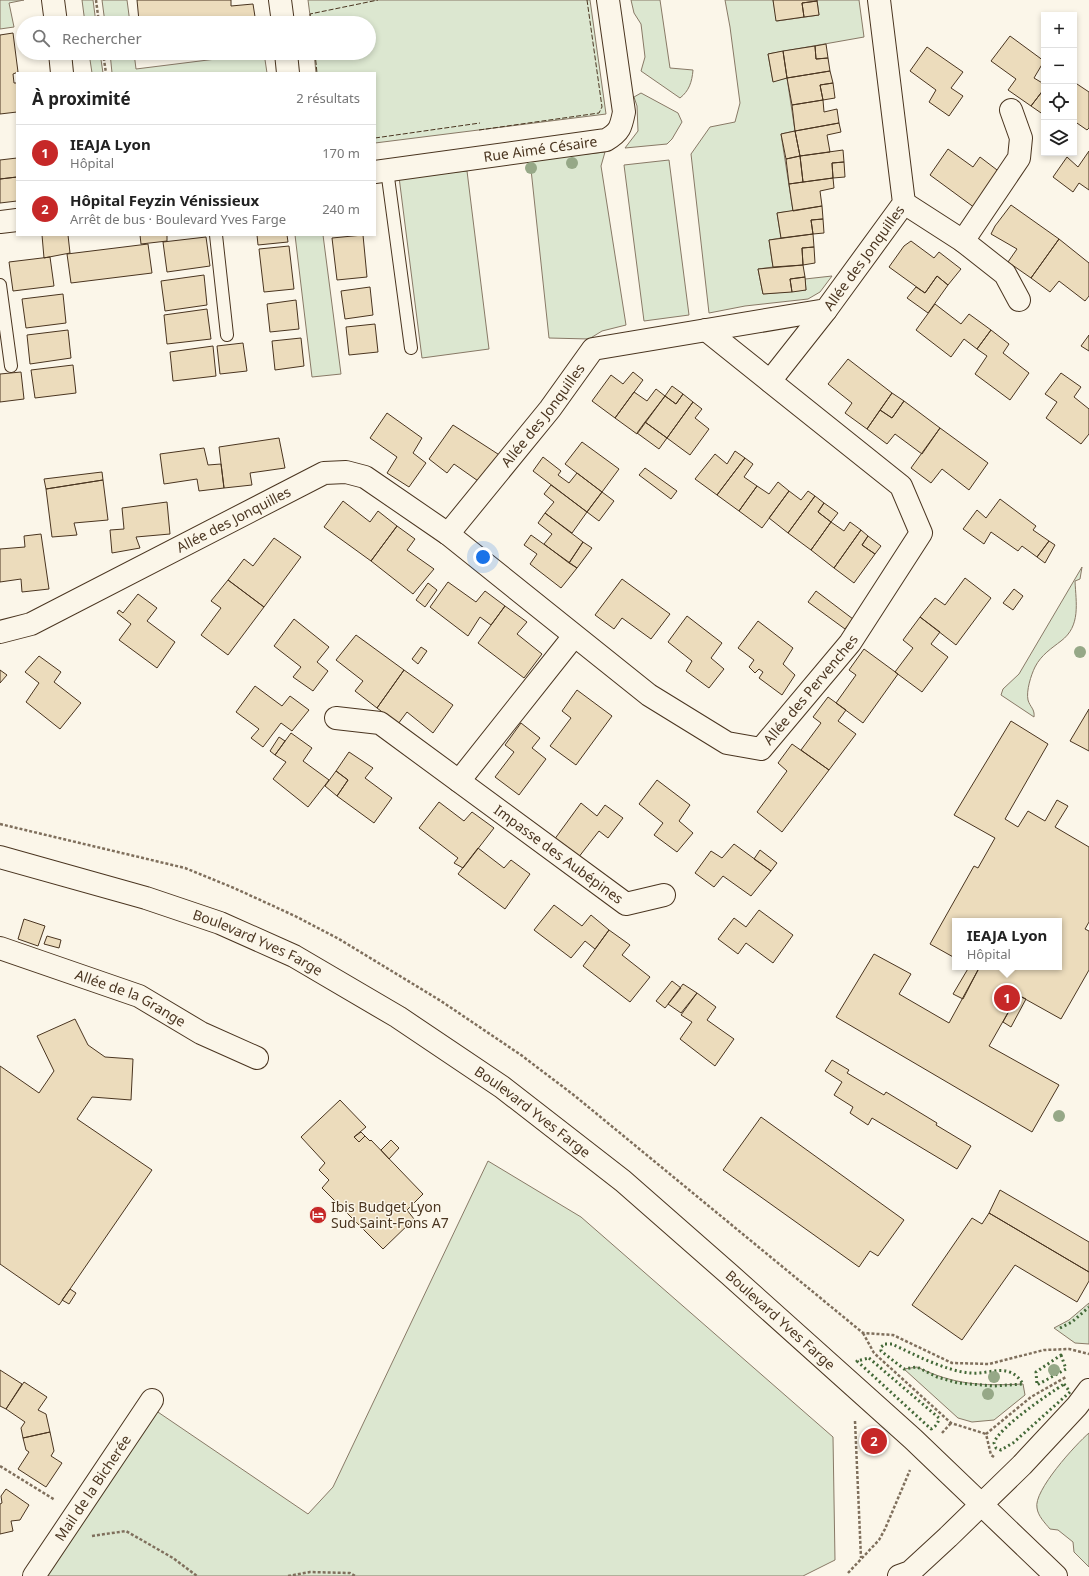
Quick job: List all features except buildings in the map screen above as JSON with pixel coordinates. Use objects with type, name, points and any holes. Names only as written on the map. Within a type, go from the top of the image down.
[{"type":"street","points":[[53,0],[55,16]]},
{"type":"street","points":[[280,0],[282,16]]},
{"type":"street","name":"Rue Aimé Césaire","points":[[381,171],[606,140],[616,135],[622,125],[624,112],[608,0]]},
{"type":"street","name":"Allée des Jonquilles","points":[[0,632],[31,624],[324,473],[346,472],[365,477],[448,534],[550,409],[593,349],[826,310],[904,203],[880,0]]},
{"type":"street","points":[[61,60],[62,72]]},
{"type":"street","points":[[287,60],[288,72]]},
{"type":"street","points":[[963,241],[1019,158],[1020,138],[1011,110]]},
{"type":"street","points":[[904,203],[963,241],[1005,274],[1019,300]]},
{"type":"street","points":[[0,222],[16,220]]},
{"type":"street","points":[[770,381],[826,310]]},
{"type":"street","name":"Allée des Pervenches","points":[[448,534],[574,636],[649,694],[727,743],[761,749],[850,643],[921,533],[901,486],[706,330]]},
{"type":"street","points":[[460,781],[574,636]]},
{"type":"street","name":"Impasse des Aubépines","points":[[336,718],[380,723],[626,904],[664,895]]},
{"type":"street","name":"Boulevard Yves Farge","points":[[0,857],[146,898],[220,923],[294,956],[398,1017],[502,1087],[623,1181],[892,1419],[1056,1576]]},
{"type":"street","name":"Allée de la Grange","points":[[0,948],[138,996],[201,1033],[257,1058]]},
{"type":"street","points":[[907,1575],[981,1505],[1085,1399]]},
{"type":"street","name":"Mail de la Bicherée","points":[[34,1576],[152,1400]]},
{"type":"lane","points":[[381,171],[411,348]]},
{"type":"lane","points":[[216,236],[227,335]]},
{"type":"lane","points":[[0,285],[11,366]]},
{"type":"path","points":[[96,0],[98,16]]},
{"type":"path","points":[[104,60],[106,72]]},
{"type":"path","points":[[863,1333],[874,1353],[951,1423],[986,1434]]},
{"type":"path","points":[[986,1434],[1031,1397],[1070,1375]]},
{"type":"path","points":[[855,1414],[861,1558]]},
{"type":"path","points":[[940,1436],[951,1423]]},
{"type":"path","points":[[986,1434],[991,1454],[1012,1474]]},
{"type":"path","points":[[0,1466],[76,1512]]},
{"type":"path","points":[[848,1573],[878,1540],[885,1529],[910,1470]]},
{"type":"path","points":[[90,1537],[126,1531],[173,1558],[197,1576]]},
{"type":"path","points":[[288,1576],[310,1572],[350,1573],[355,1576]]},
{"type":"green space","points":[[0,0],[24,0],[9,3],[14,27],[0,29]]},
{"type":"green space","points":[[82,0],[93,0],[95,16],[84,16]]},
{"type":"green space","points":[[102,0],[127,0],[129,16],[104,16]]},
{"type":"green space","points":[[308,0],[590,0],[606,114],[376,143],[376,72],[316,72],[315,60],[376,60],[376,16],[310,16]]},
{"type":"green space","points":[[631,0],[660,0],[670,68],[693,70],[690,86],[680,98],[641,71],[645,57],[641,24],[634,13]]},
{"type":"green space","points":[[725,0],[773,0],[777,21],[819,15],[817,0],[859,0],[864,37],[768,54],[773,81],[787,78],[795,131],[781,134],[793,211],[777,213],[781,238],[769,240],[773,267],[758,269],[763,294],[806,290],[805,279],[832,276],[820,292],[808,299],[745,306],[709,313],[691,154],[710,127],[735,122],[740,103]]},
{"type":"green space","points":[[90,60],[101,60],[103,72],[92,72]]},
{"type":"green space","points":[[111,60],[135,60],[136,69],[208,60],[265,60],[267,72],[112,72]]},
{"type":"green space","points":[[641,93],[678,113],[682,122],[672,139],[667,144],[625,148],[638,131],[637,106],[634,97]]},
{"type":"green space","points":[[605,152],[601,166],[626,325],[602,331],[589,339],[549,338],[530,160]]},
{"type":"green space","points":[[669,160],[689,315],[644,321],[624,165]]},
{"type":"green space","points":[[467,171],[489,349],[422,358],[399,177]]},
{"type":"green space","points":[[295,236],[323,236],[341,374],[312,377]]},
{"type":"green space","points":[[1082,567],[1080,579],[1075,581],[1076,614],[1072,628],[1061,641],[1040,659],[1030,679],[1028,700],[1034,712],[1034,717],[1001,695],[1003,689],[1019,674]]},
{"type":"green space","points":[[488,1161],[581,1217],[833,1437],[835,1560],[803,1576],[34,1576],[149,1406],[308,1514],[333,1487]]},
{"type":"green space","points":[[1089,1303],[1089,1344],[1075,1343],[1054,1328],[1069,1320]]},
{"type":"green space","points":[[917,1367],[944,1378],[968,1383],[994,1385],[1023,1384],[1025,1395],[994,1420],[972,1422],[958,1418],[904,1369]]},
{"type":"green space","points":[[1089,1433],[1089,1567],[1074,1552],[1073,1542],[1058,1530],[1050,1529],[1040,1517],[1037,1508],[1038,1500],[1048,1480],[1066,1457]]},
{"type":"hedge","points":[[1060,1328],[1072,1322],[1089,1307]]},
{"type":"hedge","points":[[885,1344],[892,1344],[930,1362],[961,1372],[977,1373],[1005,1371],[1012,1373],[1018,1377],[1023,1384],[994,1386],[958,1383],[937,1377],[917,1367],[904,1369],[881,1351],[881,1347],[885,1344]]},
{"type":"hedge","points":[[1061,1355],[1066,1369],[1037,1385],[1036,1372],[1061,1355]]},
{"type":"hedge","points":[[869,1358],[939,1418],[935,1426],[931,1429],[857,1361],[869,1358]]},
{"type":"hedge","points":[[1064,1384],[1070,1392],[1013,1443],[1001,1450],[996,1448],[994,1443],[1005,1428],[1025,1411],[1064,1384]]},
{"type":"fence","points":[[310,16],[310,14],[378,0]]},
{"type":"fence","points":[[479,130],[599,113],[602,107],[587,0]]},
{"type":"fence","points":[[316,60],[317,72]]},
{"type":"fence","points":[[376,138],[480,123]]},
{"type":"place","name":"IEAJA Lyon","points":[[1007,998]]},
{"type":"place","name":"Ibis Budget Lyon Sud Saint-Fons A7","points":[[318,1215]]},
{"type":"place","name":"Hôpital Feyzin Vénissieux","points":[[874,1441]]}]
